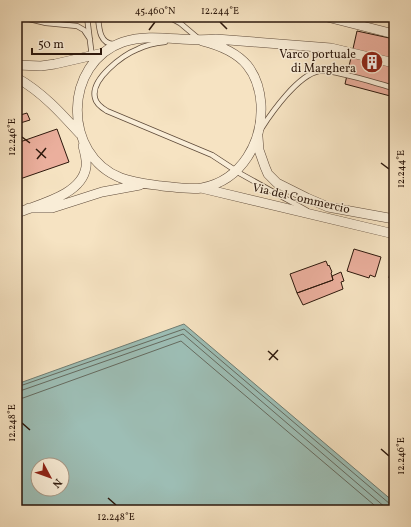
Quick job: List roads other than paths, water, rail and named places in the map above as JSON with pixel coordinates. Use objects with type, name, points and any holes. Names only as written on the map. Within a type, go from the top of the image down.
[{"type":"street","points":[[327,17],[394,34]]},
{"type":"street","points":[[17,78],[31,86],[64,115],[81,136],[96,160],[104,169],[122,178],[147,184],[201,188],[222,180],[236,170],[251,152],[259,134],[261,114],[259,90],[247,64],[234,54],[219,46],[191,39],[148,38],[123,42],[106,52],[98,59],[82,83],[78,100],[78,123],[81,136],[86,160],[86,168],[78,183],[67,193],[17,213]]},
{"type":"street","points":[[202,41],[216,39],[331,48],[394,63]]},
{"type":"street","points":[[17,65],[48,65],[106,52]]},
{"type":"street","name":"Via del Commercio","points":[[259,134],[258,143],[261,157],[268,174],[277,183],[306,198],[328,207],[394,219]]},
{"type":"street","points":[[29,208],[52,208],[102,192],[147,184]]},
{"type":"street","name":"Via del Commercio","points":[[201,188],[312,213],[394,234]]},
{"type":"lane","points":[[21,17],[46,23],[77,26],[84,30],[90,39]]},
{"type":"lane","points":[[86,75],[92,56],[87,17]]},
{"type":"lane","points":[[98,17],[100,33],[105,41],[112,44],[123,42]]},
{"type":"lane","points":[[169,17],[180,23],[202,41]]},
{"type":"lane","points":[[191,39],[161,42],[138,49],[127,55],[111,67],[101,78],[95,90],[95,99],[99,105],[108,111],[212,155],[312,213]]},
{"type":"lane","points":[[259,134],[271,113],[287,94],[314,73],[324,71],[394,88]]},
{"type":"water","points":[[184,324],[394,502],[394,510],[17,510],[17,384]]},
{"type":"place","name":"Varco portuale di Marghera","points":[[372,62]]}]
